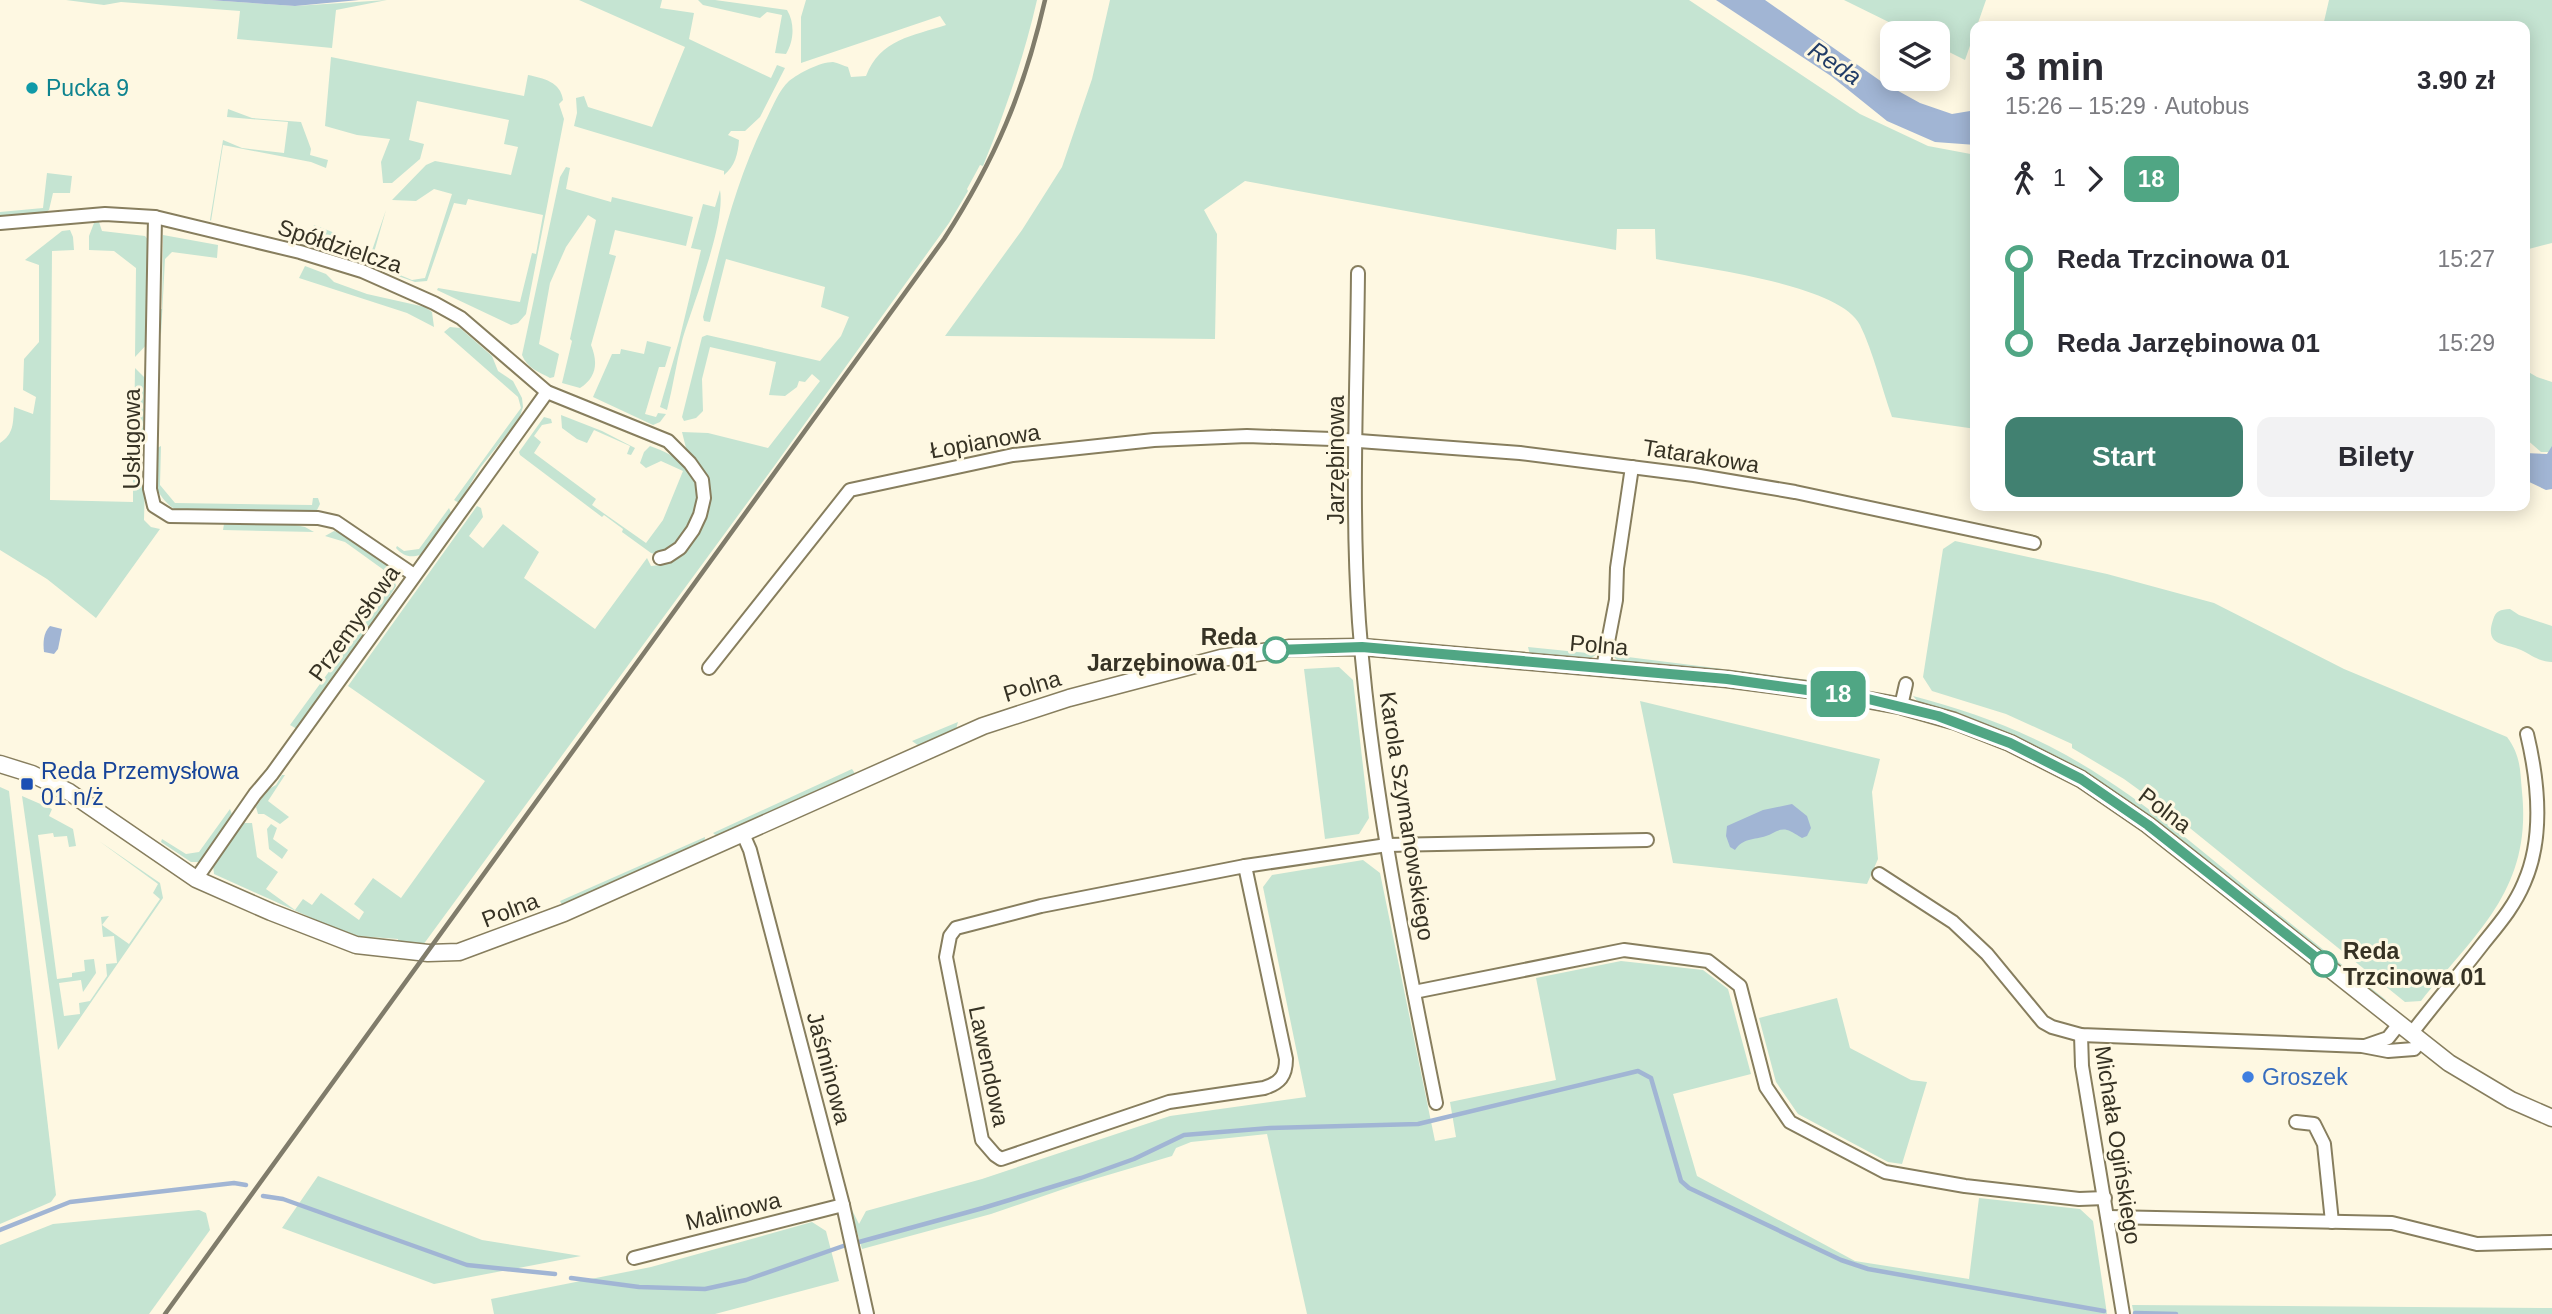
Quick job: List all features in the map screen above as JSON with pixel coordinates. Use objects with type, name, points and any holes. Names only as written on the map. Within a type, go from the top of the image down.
[{"type":"street","name":"Spółdzielcza","points":[[0,223],[105,214],[155,217],[264,242],[362,271],[434,303],[461,318],[547,392],[668,441],[690,463],[702,480],[704,498],[700,516],[680,548],[660,558]]},
{"type":"street","name":"Usługowa","points":[[155,217],[150,489],[154,506],[170,516],[318,518],[336,522],[414,576]]},
{"type":"street","name":"Jarzębinowa","points":[[1358,273],[1356,440],[1358,599],[1362,647]]},
{"type":"street","name":"Przemysłowa","points":[[196,879],[547,392]]},
{"type":"street","name":"Łopianowa","points":[[709,668],[850,490],[1041,451],[1154,440],[1224,437],[1356,440]]},
{"type":"street","name":"Tatarakowa","points":[[1356,440],[1508,452],[1632,467],[1795,492],[2034,543]]},
{"type":"street","points":[[1603,668],[1616,600],[1617,568],[1632,467]]},
{"type":"street","name":"Polna","points":[[0,764],[32,774],[69,792],[196,879],[283,917],[356,945],[428,953],[459,953],[564,914],[956,736],[1008,717],[1222,658],[1290,648],[1362,647],[1734,680],[1901,706],[1997,737],[2038,755],[2081,779],[2148,825],[2410,1033],[2488,1088],[2552,1118]]},
{"type":"street","name":"Karola Szymanowskiego","points":[[1362,647],[1381,819],[1436,1103]]},
{"type":"street","points":[[1901,706],[1906,684]]},
{"type":"street","points":[[2362,1046],[2410,1033],[2513,906],[2525,881],[2535,848],[2536,807],[2527,734]]},
{"type":"street","name":"Jaśminowa","points":[[743,834],[750,850],[843,1205],[867,1314]]},
{"type":"street","points":[[1387,845],[1647,839]]},
{"type":"street","name":"Lawendowa","points":[[1245,866],[1286,1059],[1286,1070],[1282,1079],[1264,1088],[1169,1102],[1001,1159],[995,1155],[982,1140],[946,957],[950,936],[956,928],[1041,906],[1245,866],[1387,845]]},
{"type":"street","name":"Michała Ogińskiego","points":[[1879,874],[1952,922],[1987,954],[2043,1022],[2081,1035],[2082,1066],[2123,1314]]},
{"type":"street","points":[[1413,992],[1624,950],[1708,961],[1740,986],[1766,1087],[1790,1122],[1885,1172],[1965,1186],[2079,1199],[2105,1198]]},
{"type":"street","points":[[2081,1035],[2362,1046],[2388,1051],[2414,1049],[2410,1033]]},
{"type":"street","points":[[2295,1122],[2314,1124],[2320,1133],[2324,1144],[2332,1222]]},
{"type":"street","name":"Malinowa","points":[[634,1258],[843,1205]]},
{"type":"street","points":[[2108,1217],[2392,1223],[2477,1244],[2552,1242]]},
{"type":"green space","points":[[66,0],[209,0],[295,6],[387,0],[336,10],[332,48],[237,39],[240,11],[121,2],[104,5]]},
{"type":"green space","points":[[579,0],[662,0],[660,8],[694,13],[689,39],[771,78],[777,65],[785,68],[760,117],[745,131],[731,131],[728,135],[739,140],[739,145],[733,164],[724,175],[724,171],[574,126],[576,98],[584,96],[588,107],[652,127],[685,47]]},
{"type":"green space","points":[[698,0],[787,10],[792,32],[786,54],[775,53],[782,15],[767,12],[760,18],[703,5]]},
{"type":"green space","points":[[806,0],[1037,0],[1020,63],[991,146],[983,166],[980,165],[949,223],[423,945],[398,939],[357,936],[325,924],[214,874],[213,865],[243,823],[252,823],[257,857],[278,872],[266,889],[295,910],[303,899],[312,905],[321,893],[359,920],[364,912],[354,904],[373,878],[401,898],[485,781],[348,686],[477,506],[481,508],[483,517],[469,536],[483,548],[503,524],[539,552],[524,578],[595,629],[647,558],[651,566],[660,565],[696,530],[704,476],[686,448],[682,432],[708,433],[768,448],[820,381],[812,374],[805,382],[799,381],[797,387],[785,396],[769,395],[776,362],[710,347],[702,379],[703,411],[696,418],[684,421],[682,417],[702,337],[707,335],[820,361],[841,336],[849,317],[821,307],[825,287],[726,259],[710,322],[704,321],[737,190],[756,142],[782,89],[798,75],[828,62],[848,67],[851,77],[866,76],[872,64],[889,47],[910,36],[946,25],[940,16],[801,63],[801,17]]},
{"type":"green space","points":[[1110,0],[1689,0],[1860,114],[1928,146],[1970,154],[1970,428],[1892,417],[1865,335],[1847,311],[1798,288],[1656,259],[1655,229],[1617,229],[1616,250],[1245,181],[1204,210],[1217,234],[1215,339],[945,336],[1022,230],[1062,167],[1092,79]]},
{"type":"green space","points":[[1844,0],[1986,0],[1979,21],[1970,21],[1970,46],[1965,60],[1950,52],[1950,21],[1887,21]]},
{"type":"green space","points":[[2329,0],[2552,0],[2552,243],[2530,249],[2530,21],[2324,21]]},
{"type":"green space","points":[[331,57],[524,96],[528,75],[545,79],[559,89],[563,100],[559,104],[564,119],[526,314],[518,323],[511,325],[437,290],[438,288],[520,302],[532,253],[536,254],[543,215],[468,199],[466,205],[454,203],[427,281],[415,282],[370,266],[368,262],[386,210],[371,263],[412,280],[425,278],[452,194],[434,189],[416,201],[392,200],[426,165],[435,161],[511,175],[518,147],[504,144],[509,120],[417,101],[409,140],[424,144],[420,159],[392,183],[383,183],[381,162],[390,139],[357,135],[325,126]]},
{"type":"green space","points":[[228,109],[252,118],[301,122],[311,149],[310,155],[328,160],[326,168],[311,162],[223,145],[211,221],[223,140],[242,148],[284,153],[288,122],[227,117]]},
{"type":"green space","points":[[566,167],[570,168],[566,189],[611,202],[612,197],[693,217],[686,246],[615,230],[609,254],[616,256],[591,345],[595,369],[590,379],[580,388],[562,383],[596,220],[588,215],[566,247],[550,283],[539,344],[559,354],[554,377],[550,378],[534,369],[522,355],[560,177]]},
{"type":"green space","points":[[47,173],[72,176],[70,193],[53,193],[49,210],[42,214],[0,218],[0,212],[43,208]]},
{"type":"green space","points":[[720,190],[718,223],[682,341],[667,410],[660,407],[701,250],[691,248],[703,204],[715,207]]},
{"type":"green space","points":[[99,222],[102,231],[145,236],[150,242],[149,342],[135,357],[136,268],[114,251],[89,250],[89,236],[94,223]]},
{"type":"green space","points":[[314,225],[335,233],[334,252],[310,244]]},
{"type":"green space","points":[[70,230],[74,250],[52,251],[50,500],[133,502],[133,479],[145,479],[144,520],[151,527],[160,529],[96,618],[47,579],[0,550],[0,443],[10,432],[14,407],[33,414],[36,397],[23,390],[24,359],[39,342],[39,265],[25,260],[62,231]]},
{"type":"green space","points":[[163,235],[218,245],[217,258],[172,252],[165,259],[161,335],[158,309],[162,309]]},
{"type":"green space","points":[[305,266],[326,274],[334,282],[367,294],[425,307],[432,312],[434,327],[407,313],[299,278]]},
{"type":"green space","points":[[450,327],[460,328],[492,356],[498,371],[513,381],[522,398],[523,407],[519,419],[480,468],[459,503],[454,500],[521,408],[518,397],[444,332]]},
{"type":"green space","points":[[647,341],[671,347],[665,367],[659,367],[645,414],[656,417],[658,413],[666,414],[660,422],[653,425],[593,397],[612,354],[620,354],[621,349],[644,354]]},
{"type":"green space","points":[[135,368],[147,380],[145,439],[134,439]]},
{"type":"green space","points":[[2530,373],[2552,382],[2552,452],[2541,452],[2530,442]]},
{"type":"green space","points":[[561,415],[635,448],[631,455],[627,454],[630,446],[594,430],[587,443],[577,439],[562,428]]},
{"type":"green space","points":[[544,417],[551,419],[552,423],[542,425],[534,436],[541,442],[534,453],[596,499],[592,505],[646,543],[663,520],[683,471],[661,461],[646,468],[640,463],[644,452],[650,446],[687,467],[694,476],[700,498],[697,511],[683,539],[659,555],[651,553],[622,532],[623,529],[604,515],[602,517],[520,455],[519,452]]},
{"type":"green space","points":[[161,446],[160,485],[175,503],[312,505],[313,498],[318,498],[320,504],[312,513],[177,511],[163,498],[156,484],[155,458],[157,448]]},
{"type":"green space","points":[[449,508],[452,515],[420,555],[407,556],[396,548],[397,546],[404,551],[419,549]]},
{"type":"green space","points":[[285,523],[305,527],[314,532],[223,530],[224,524]]},
{"type":"green space","points":[[334,531],[348,536],[391,567],[396,586],[297,729],[290,725],[390,588],[388,573],[345,542],[325,536]]},
{"type":"green space","points":[[1955,541],[2107,574],[2214,603],[2344,669],[2507,737],[2517,757],[2521,777],[2523,826],[2518,856],[2509,883],[2496,907],[2421,1001],[2405,1002],[2175,816],[2124,779],[2072,748],[2072,744],[2006,714],[1932,691],[1923,677],[1943,549]]},
{"type":"green space","points":[[2510,609],[2519,615],[2552,626],[2552,662],[2494,640],[2491,629],[2494,617],[2499,611]]},
{"type":"green space","points":[[1528,647],[1597,654],[1590,659],[1530,655]]},
{"type":"green space","points":[[1612,655],[1723,669],[1720,672],[1619,662]]},
{"type":"green space","points":[[1339,667],[1353,680],[1369,818],[1359,834],[1325,839],[1304,669]]},
{"type":"green space","points":[[1740,671],[1869,688],[1869,692],[1742,674]]},
{"type":"green space","points":[[1913,696],[2010,728],[2048,745],[2094,771],[2171,826],[2386,1000],[2383,1003],[2144,813],[1920,704]]},
{"type":"green space","points":[[1640,701],[1880,759],[1872,792],[1878,859],[1867,884],[1673,863]]},
{"type":"green space","points":[[958,722],[956,729],[919,746],[912,741]]},
{"type":"green space","points":[[852,769],[856,775],[719,838],[713,833]]},
{"type":"green space","points":[[282,775],[285,775],[268,801],[289,817],[280,824],[264,814],[258,814],[256,807],[267,790],[276,785]]},
{"type":"green space","points":[[0,787],[9,791],[56,1195],[51,1202],[0,1224]]},
{"type":"green space","points":[[22,796],[52,809],[49,816],[73,829],[76,846],[69,847],[67,836],[54,837],[53,833],[38,835],[57,979],[72,977],[72,973],[85,971],[84,960],[94,959],[96,973],[83,992],[81,980],[59,983],[64,1016],[80,1014],[79,1003],[90,1001],[107,976],[106,964],[117,963],[114,936],[103,937],[101,917],[109,916],[102,925],[129,944],[160,899],[153,893],[158,884],[99,841],[160,883],[163,898],[58,1050]]},
{"type":"green space","points":[[230,809],[233,817],[200,862],[191,862],[161,842],[162,839],[186,854],[199,852]]},
{"type":"green space","points":[[271,824],[277,828],[273,839],[288,850],[282,859],[269,849],[267,829]]},
{"type":"green space","points":[[705,837],[704,845],[563,907],[560,901]]},
{"type":"green space","points":[[1363,860],[1380,873],[1435,1141],[1456,1137],[1450,1102],[1556,1080],[1536,978],[1621,961],[1703,970],[1728,989],[1751,1074],[1673,1094],[1697,1176],[1855,1261],[1969,1279],[1979,1198],[2080,1209],[2093,1221],[2107,1314],[1307,1314],[1267,1134],[1191,1142],[1176,1148],[1172,1156],[991,1214],[862,1249],[849,1204],[859,1224],[866,1211],[982,1179],[1170,1116],[1306,1097],[1263,887],[1272,875]]},
{"type":"green space","points":[[1837,998],[1850,1048],[1911,1080],[1927,1082],[1902,1164],[1888,1162],[1798,1114],[1776,1082],[1759,1018]]},
{"type":"green space","points":[[318,1176],[482,1240],[581,1256],[434,1284],[282,1228]]},
{"type":"green space","points":[[199,1210],[206,1213],[210,1230],[149,1314],[0,1314],[0,1245],[53,1224]]},
{"type":"green space","points":[[812,1222],[826,1231],[839,1281],[715,1314],[494,1314],[491,1299],[651,1267]]},
{"type":"green space","points":[[2132,1305],[2552,1308],[2552,1314],[2134,1314]]},
{"type":"water","points":[[209,0],[359,0],[295,6]]},
{"type":"water","name":"Reda","points":[[1716,0],[1765,0],[1880,81],[1880,91],[1898,91],[1920,103],[1952,114],[1970,111],[1970,145],[1935,142],[1887,121],[1831,76]]},
{"type":"water","points":[[2552,446],[2552,489],[2546,490],[2530,482],[2530,453],[2547,454]]},
{"type":"water","points":[[50,626],[62,629],[58,649],[54,654],[44,652],[45,635]]},
{"type":"water","points":[[1792,804],[1807,816],[1811,828],[1807,836],[1802,838],[1781,830],[1745,841],[1735,850],[1730,847],[1726,836],[1727,826],[1763,810]]},
{"type":"waterway","points":[[859,1242],[1081,1178],[1134,1159],[1184,1135],[1270,1128],[1418,1124],[1638,1071],[1651,1078],[1681,1181],[1689,1188],[1841,1260],[1868,1269],[2104,1311]]},
{"type":"waterway","points":[[0,1230],[70,1202],[234,1183],[246,1185]]},
{"type":"waterway","points":[[263,1196],[283,1199],[467,1265],[555,1274]]},
{"type":"waterway","points":[[571,1278],[639,1287],[705,1289],[746,1280],[846,1245]]},
{"type":"waterway","points":[[2135,1313],[2176,1314]]},
{"type":"railway","points":[[165,1314],[944,239],[978,181],[1006,124],[1028,65],[1045,0]]},
{"type":"bus line","name":"18","points":[[1276,650],[1362,647],[1727,679],[1864,698],[1938,716],[2038,755],[2081,779],[2148,825],[2324,964]]},
{"type":"place","name":"Pucka 9","points":[[32,88]]},
{"type":"place","name":"Reda Jarzębinowa 01","points":[[1276,650]]},
{"type":"place","name":"Reda Przemysłowa 01 n/ż","points":[[27,784]]},
{"type":"place","name":"Reda Trzcinowa 01","points":[[2324,964]]},
{"type":"place","name":"Groszek","points":[[2248,1077]]}]
